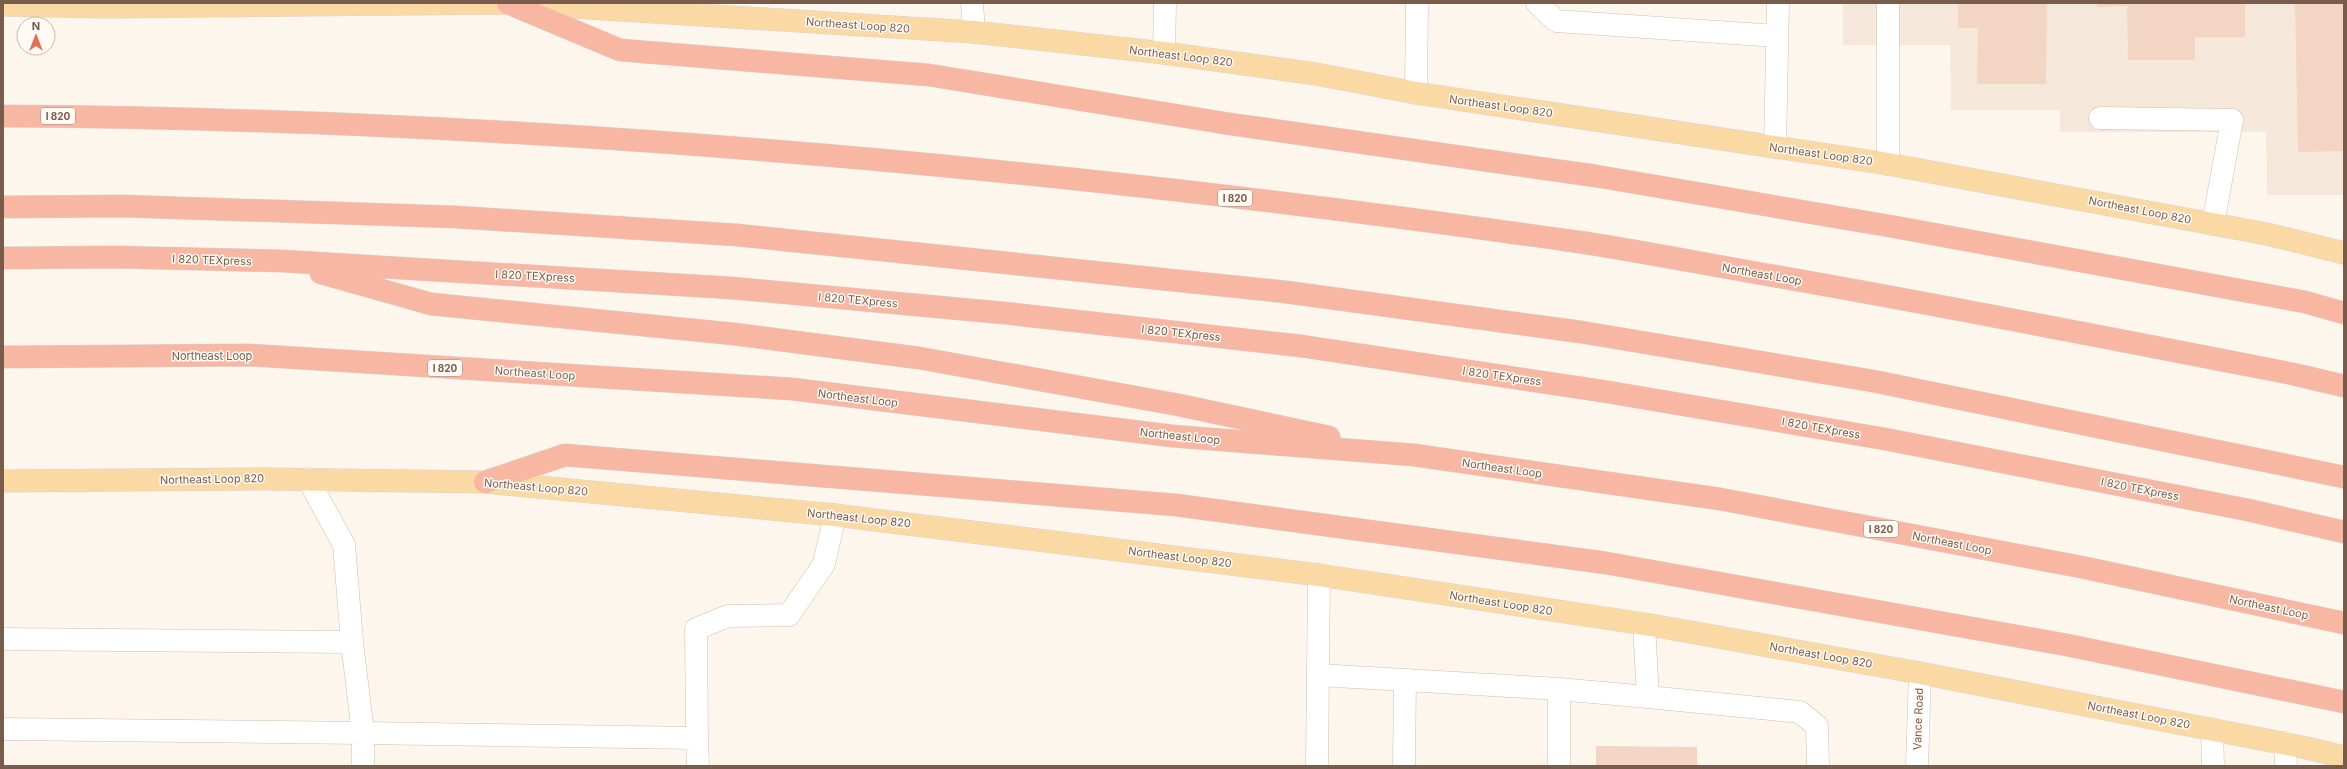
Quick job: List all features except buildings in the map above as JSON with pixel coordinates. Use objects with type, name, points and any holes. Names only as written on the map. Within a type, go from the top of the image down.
[{"type":"highway","points":[[508,3],[620,50],[929,75],[1230,124],[1596,176],[1895,227],[2305,302],[2344,313]]},
{"type":"highway","name":"Northeast Loop","points":[[3,116],[114,117],[450,128],[740,148],[1050,177],[1294,205],[1598,245],[1905,299],[2293,374],[2344,386]]},
{"type":"highway","points":[[3,207],[122,206],[495,219],[737,235],[1278,291],[1580,332],[1873,381],[2344,477]]},
{"type":"highway","name":"I 820 TEXpress","points":[[3,258],[115,257],[282,261],[732,288],[1004,313],[1301,346],[1602,390],[1877,438],[2248,510],[2344,532]]},
{"type":"highway","points":[[282,261],[431,304],[734,334],[919,358],[1179,405],[1414,455]]},
{"type":"highway","name":"Northeast Loop","points":[[3,356],[249,355],[792,389],[1172,436],[1414,455],[1720,499],[2081,567],[2344,623]]},
{"type":"highway","points":[[485,482],[565,455],[1176,505],[1614,565],[2067,645],[2344,702]]},
{"type":"main road","name":"Northeast Loop 820","points":[[3,5],[508,3],[974,32],[1164,53],[1316,74],[1416,93],[1888,164],[2213,224],[2344,253]]},
{"type":"main road","name":"Northeast Loop 820","points":[[3,481],[308,479],[485,482],[835,515],[1319,575],[1644,625],[1920,673],[2285,743],[2344,757]]},
{"type":"street","points":[[972,3],[974,32]]},
{"type":"street","points":[[1164,53],[1165,3]]},
{"type":"street","points":[[1416,93],[1417,3]]},
{"type":"street","points":[[1537,3],[1556,21],[1777,36]]},
{"type":"street","points":[[1775,147],[1778,3]]},
{"type":"street","points":[[1888,3],[1888,164]]},
{"type":"street","points":[[2100,118],[2232,120],[2213,224]]},
{"type":"street","points":[[308,479],[344,545],[352,642],[363,733],[363,766]]},
{"type":"street","points":[[698,766],[696,629],[728,616],[789,615],[824,564],[835,515]]},
{"type":"street","points":[[1317,766],[1319,575]]},
{"type":"street","points":[[1644,625],[1648,697]]},
{"type":"street","points":[[3,639],[352,642]]},
{"type":"street","name":"Vance Road","points":[[1917,766],[1920,673]]},
{"type":"street","points":[[1318,675],[1559,689],[1800,712],[1817,726],[1818,766]]},
{"type":"street","points":[[1404,766],[1406,681]]},
{"type":"street","points":[[1558,766],[1559,689]]},
{"type":"street","points":[[3,729],[697,738]]},
{"type":"street","points":[[2212,729],[2213,766]]},
{"type":"street","points":[[2285,743],[2286,766]]},
{"type":"shaded area","points":[[1843,3],[2344,3],[2344,195],[2267,195],[2266,132],[2060,132],[2060,110],[1951,110],[1950,45],[1843,45]]}]
